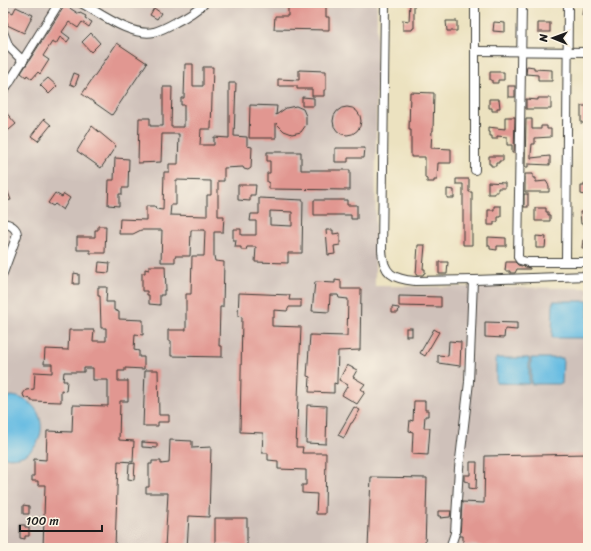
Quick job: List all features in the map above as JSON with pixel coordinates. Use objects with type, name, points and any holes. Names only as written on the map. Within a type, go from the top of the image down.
[{"type":"street","points":[[3,7],[5,3]]},
{"type":"street","points":[[3,92],[60,3]]},
{"type":"street","points":[[81,3],[127,28],[140,32],[153,32],[170,25],[193,12],[204,3]]},
{"type":"street","points":[[385,3],[382,250],[383,265],[390,275],[404,280],[473,280],[588,276]]},
{"type":"street","points":[[475,3],[475,170]]},
{"type":"street","points":[[522,3],[518,257],[520,260],[527,262],[588,262]]},
{"type":"street","points":[[566,261],[568,3]]},
{"type":"street","points":[[3,32],[9,47],[23,61]]},
{"type":"street","points":[[475,51],[588,52]]},
{"type":"street","points":[[3,72],[10,82]]},
{"type":"street","points":[[3,223],[13,227],[17,233],[3,272]]},
{"type":"street","points":[[450,548],[455,533],[459,468],[469,382],[473,280]]},
{"type":"shaded area","points":[[3,3],[377,3],[375,286],[588,288],[588,548],[3,548]]},
{"type":"water","points":[[553,301],[588,301],[588,338],[552,338]]},
{"type":"water","points":[[496,358],[529,358],[529,384],[496,383]]},
{"type":"water","points":[[531,358],[563,358],[562,384],[531,384]]},
{"type":"water","points":[[12,396],[26,401],[36,409],[41,420],[41,432],[37,443],[29,452],[18,457],[3,457],[3,398]]},
{"type":"building","points":[[288,3],[326,3],[326,17],[329,17],[329,30],[274,29],[275,16],[288,16]]},
{"type":"building","points":[[410,3],[414,3],[414,28],[412,30],[403,30],[403,20],[409,21]]},
{"type":"building","points":[[65,5],[79,14],[80,13],[86,16],[85,18],[92,22],[89,27],[82,22],[78,28],[69,22],[62,32],[70,38],[67,42],[60,37],[56,44],[52,42],[43,56],[49,60],[40,74],[38,72],[32,79],[27,75],[26,77],[21,73]]},
{"type":"building","points":[[16,7],[33,15],[24,33],[7,25],[8,23],[5,21],[9,11],[13,13]]},
{"type":"building","points":[[154,8],[161,13],[157,19],[150,15]]},
{"type":"building","points":[[583,8],[588,8],[588,15],[582,15]]},
{"type":"building","points":[[446,21],[457,21],[457,31],[447,31]]},
{"type":"building","points":[[494,22],[505,23],[505,32],[493,31]]},
{"type":"building","points":[[538,23],[550,23],[550,32],[538,32]]},
{"type":"building","points":[[91,33],[100,43],[91,52],[82,42]]},
{"type":"building","points":[[117,43],[147,63],[112,115],[82,94]]},
{"type":"building","points":[[185,64],[193,64],[193,86],[203,86],[203,67],[213,67],[211,129],[201,129],[200,145],[214,145],[214,137],[229,138],[229,83],[236,83],[234,136],[247,137],[247,146],[252,147],[251,168],[248,170],[244,169],[243,167],[224,168],[224,181],[218,181],[218,216],[224,216],[223,232],[214,232],[214,256],[215,261],[224,262],[223,307],[220,307],[219,346],[222,346],[222,357],[171,356],[171,341],[168,341],[168,330],[186,330],[186,294],[191,294],[192,256],[204,256],[205,230],[191,230],[190,256],[175,256],[175,262],[161,262],[162,230],[141,230],[133,234],[119,234],[120,219],[146,220],[146,206],[155,206],[156,209],[163,210],[164,172],[169,172],[169,164],[178,164],[179,134],[162,134],[161,162],[138,163],[139,118],[150,118],[150,126],[163,126],[163,87],[172,87],[171,127],[184,127],[184,105],[181,105],[181,98],[184,98]],"holes":[[[176,180],[211,181],[211,195],[207,195],[207,216],[170,215],[171,205],[176,205]]]},
{"type":"building","points":[[527,66],[534,67],[534,69],[552,70],[552,81],[538,81],[538,75],[526,74]]},
{"type":"building","points":[[299,70],[326,71],[326,90],[324,90],[324,96],[312,96],[312,89],[297,89],[297,86],[278,86],[278,79],[299,80]]},
{"type":"building","points":[[490,72],[504,72],[504,80],[498,80],[498,83],[492,83],[492,80],[490,80]]},
{"type":"building","points":[[74,73],[79,75],[75,86],[70,84]]},
{"type":"building","points":[[48,78],[57,86],[49,94],[40,85]]},
{"type":"building","points":[[508,86],[515,86],[515,97],[508,97]]},
{"type":"building","points":[[410,92],[434,93],[431,148],[451,149],[451,163],[438,163],[437,180],[434,180],[434,182],[427,182],[427,179],[425,178],[425,157],[411,157],[411,130],[409,130]]},
{"type":"building","points":[[302,97],[314,98],[314,106],[302,106]]},
{"type":"building","points":[[538,98],[551,98],[551,109],[526,109],[526,99],[538,100]]},
{"type":"building","points":[[489,99],[499,99],[500,108],[497,108],[497,111],[492,111],[492,108],[489,108]]},
{"type":"building","points":[[250,105],[277,106],[276,115],[286,108],[296,106],[303,109],[306,116],[306,125],[301,132],[292,134],[284,131],[276,123],[276,138],[249,138]]},
{"type":"building","points":[[581,106],[588,106],[588,123],[581,123]]},
{"type":"building","points":[[347,107],[357,111],[361,121],[357,131],[347,135],[337,131],[333,121],[337,111]]},
{"type":"building","points":[[3,109],[16,124],[3,135]]},
{"type":"building","points":[[505,117],[515,117],[514,153],[512,153],[512,145],[507,145],[507,137],[497,136],[497,139],[492,139],[490,132],[488,132],[488,127],[505,129]]},
{"type":"building","points":[[44,119],[51,125],[38,141],[31,136]]},
{"type":"building","points":[[526,119],[532,119],[532,129],[541,129],[541,126],[547,126],[547,129],[551,129],[551,137],[535,138],[535,144],[532,144],[531,154],[531,158],[550,156],[550,165],[528,164],[528,167],[525,167]]},
{"type":"building","points":[[92,126],[116,146],[101,168],[77,151]]},
{"type":"building","points":[[335,148],[365,148],[364,158],[348,158],[348,162],[335,162]]},
{"type":"building","points":[[267,152],[301,152],[301,170],[350,170],[350,190],[269,189],[267,173],[270,173],[270,161],[267,161]]},
{"type":"building","points":[[489,156],[503,156],[503,161],[496,163],[496,166],[491,166],[491,164],[489,164]]},
{"type":"building","points":[[115,158],[129,159],[128,188],[122,188],[122,194],[119,194],[119,206],[108,205],[109,180],[114,180]]},
{"type":"building","points":[[525,174],[533,174],[533,178],[536,178],[536,182],[546,181],[549,186],[549,192],[525,192]]},
{"type":"building","points":[[3,179],[11,200],[5,201],[5,196],[3,196]]},
{"type":"building","points":[[456,179],[469,179],[469,192],[472,192],[472,245],[463,245],[463,184],[456,184]]},
{"type":"building","points":[[488,182],[505,183],[505,188],[498,188],[498,192],[495,192],[495,194],[488,194]]},
{"type":"building","points":[[584,183],[588,183],[588,196],[581,194],[581,186],[584,186]]},
{"type":"building","points":[[238,185],[256,185],[255,195],[250,195],[250,201],[238,200]]},
{"type":"building","points":[[447,189],[454,190],[454,198],[447,198]]},
{"type":"building","points":[[55,193],[62,197],[64,194],[70,198],[63,210],[55,204],[53,206],[48,203]]},
{"type":"building","points":[[524,194],[528,194],[528,207],[524,207]]},
{"type":"building","points":[[259,198],[303,200],[302,253],[288,253],[288,263],[255,262],[256,247],[247,247],[246,250],[241,250],[241,247],[235,247],[236,240],[233,240],[233,229],[241,229],[241,235],[256,235],[256,221],[250,221],[251,214],[259,214]],"holes":[[[270,211],[292,212],[292,226],[270,225]]]},
{"type":"building","points":[[314,200],[347,200],[347,205],[357,205],[357,219],[351,219],[351,215],[314,215]]},
{"type":"building","points":[[494,206],[501,206],[501,217],[498,217],[498,222],[494,222],[494,225],[488,225],[488,210],[494,210]]},
{"type":"building","points":[[535,208],[546,208],[546,212],[550,215],[550,221],[535,221]]},
{"type":"building","points":[[580,212],[588,212],[588,224],[581,224]]},
{"type":"building","points":[[98,226],[106,226],[105,253],[90,253],[90,250],[77,250],[77,237],[95,237],[95,230],[98,230]]},
{"type":"building","points":[[326,230],[333,230],[333,234],[340,233],[340,245],[334,246],[335,254],[328,255]]},
{"type":"building","points":[[536,236],[546,237],[545,248],[536,248]]},
{"type":"building","points":[[488,237],[506,238],[506,246],[497,246],[497,250],[490,249],[490,246],[488,246]]},
{"type":"building","points":[[583,240],[588,240],[588,248],[582,248]]},
{"type":"building","points":[[418,245],[425,245],[423,269],[425,269],[425,273],[423,275],[416,275]]},
{"type":"building","points":[[99,262],[110,263],[109,273],[98,272]]},
{"type":"building","points":[[439,262],[448,262],[447,274],[439,274]]},
{"type":"building","points":[[506,262],[515,262],[518,265],[530,269],[517,269],[515,273],[510,273],[510,271],[505,271]]},
{"type":"building","points":[[149,266],[165,266],[166,290],[164,290],[164,295],[160,295],[160,305],[149,304],[149,295],[147,295],[147,291],[142,291],[142,273],[145,273],[145,269],[149,270]]},
{"type":"building","points":[[74,273],[79,274],[79,284],[73,284]]},
{"type":"building","points":[[335,280],[341,281],[341,289],[361,289],[360,350],[338,351],[337,384],[334,383],[334,393],[309,392],[310,377],[307,376],[310,335],[347,336],[348,299],[339,298],[338,295],[330,295],[329,312],[312,311],[315,282],[335,283]]},
{"type":"building","points":[[98,287],[107,287],[106,302],[114,302],[114,310],[119,312],[119,319],[143,320],[143,335],[135,334],[134,350],[139,351],[139,357],[144,357],[144,369],[125,368],[125,371],[118,371],[118,381],[128,381],[128,401],[120,401],[119,440],[134,441],[133,462],[118,461],[115,548],[43,548],[45,485],[38,485],[38,481],[32,481],[32,476],[34,476],[34,459],[46,460],[47,431],[72,432],[73,405],[108,406],[108,380],[93,380],[93,368],[84,368],[84,372],[64,372],[63,381],[67,381],[66,391],[61,390],[61,402],[31,401],[31,399],[24,397],[23,394],[26,390],[34,389],[35,372],[52,373],[52,364],[44,364],[45,349],[68,350],[69,330],[94,330],[93,341],[106,341],[106,328],[101,328],[100,296],[98,296]]},
{"type":"building","points":[[239,293],[290,295],[289,300],[301,300],[301,307],[289,307],[287,311],[274,310],[272,326],[301,327],[296,447],[303,447],[302,453],[326,453],[325,514],[316,514],[317,494],[302,493],[302,485],[306,485],[306,470],[278,469],[278,461],[268,460],[268,453],[262,453],[263,433],[240,432],[242,317],[238,316]]},
{"type":"building","points":[[399,296],[441,297],[441,307],[399,306]]},
{"type":"building","points":[[392,307],[399,308],[398,313],[392,313]]},
{"type":"building","points":[[485,322],[517,323],[517,330],[505,329],[504,338],[485,337]]},
{"type":"building","points":[[406,328],[412,328],[412,336],[406,336]]},
{"type":"building","points":[[434,329],[439,332],[425,356],[420,353]]},
{"type":"building","points":[[449,341],[461,342],[460,366],[438,363],[438,355],[448,356]]},
{"type":"building","points":[[347,365],[357,370],[353,377],[365,384],[361,389],[365,392],[357,404],[342,395],[348,385],[339,380]]},
{"type":"building","points":[[145,370],[158,370],[159,415],[169,415],[169,422],[158,422],[158,426],[143,426]]},
{"type":"building","points":[[414,401],[425,401],[425,410],[428,410],[428,416],[425,416],[424,428],[430,428],[428,455],[412,454],[413,432],[409,431],[410,420],[413,421]]},
{"type":"building","points":[[307,405],[327,406],[326,444],[306,443]]},
{"type":"building","points":[[354,407],[360,410],[351,423],[344,438],[338,435]]},
{"type":"building","points":[[170,440],[192,441],[192,448],[211,447],[209,517],[189,516],[187,548],[165,548],[168,493],[146,493],[146,487],[149,487],[149,464],[152,464],[152,461],[161,461],[161,464],[169,463]]},
{"type":"building","points":[[142,442],[157,443],[157,448],[142,447]]},
{"type":"building","points":[[588,454],[588,548],[483,548],[483,546],[463,545],[463,536],[460,536],[462,502],[484,503],[485,456]]},
{"type":"building","points":[[470,462],[477,462],[476,489],[469,488],[469,482],[464,481],[464,475],[470,475]]},
{"type":"building","points":[[135,463],[134,480],[128,479],[129,464]]},
{"type":"building","points":[[371,477],[427,478],[425,548],[368,548]]},
{"type":"building","points":[[23,505],[29,506],[29,514],[23,514]]},
{"type":"building","points":[[438,511],[451,511],[450,517],[440,518],[441,516],[438,516]]},
{"type":"building","points":[[215,518],[247,518],[247,548],[237,548],[236,545],[215,544]]},
{"type":"building","points":[[20,525],[29,527],[29,536],[25,536],[25,539],[20,538]]}]
